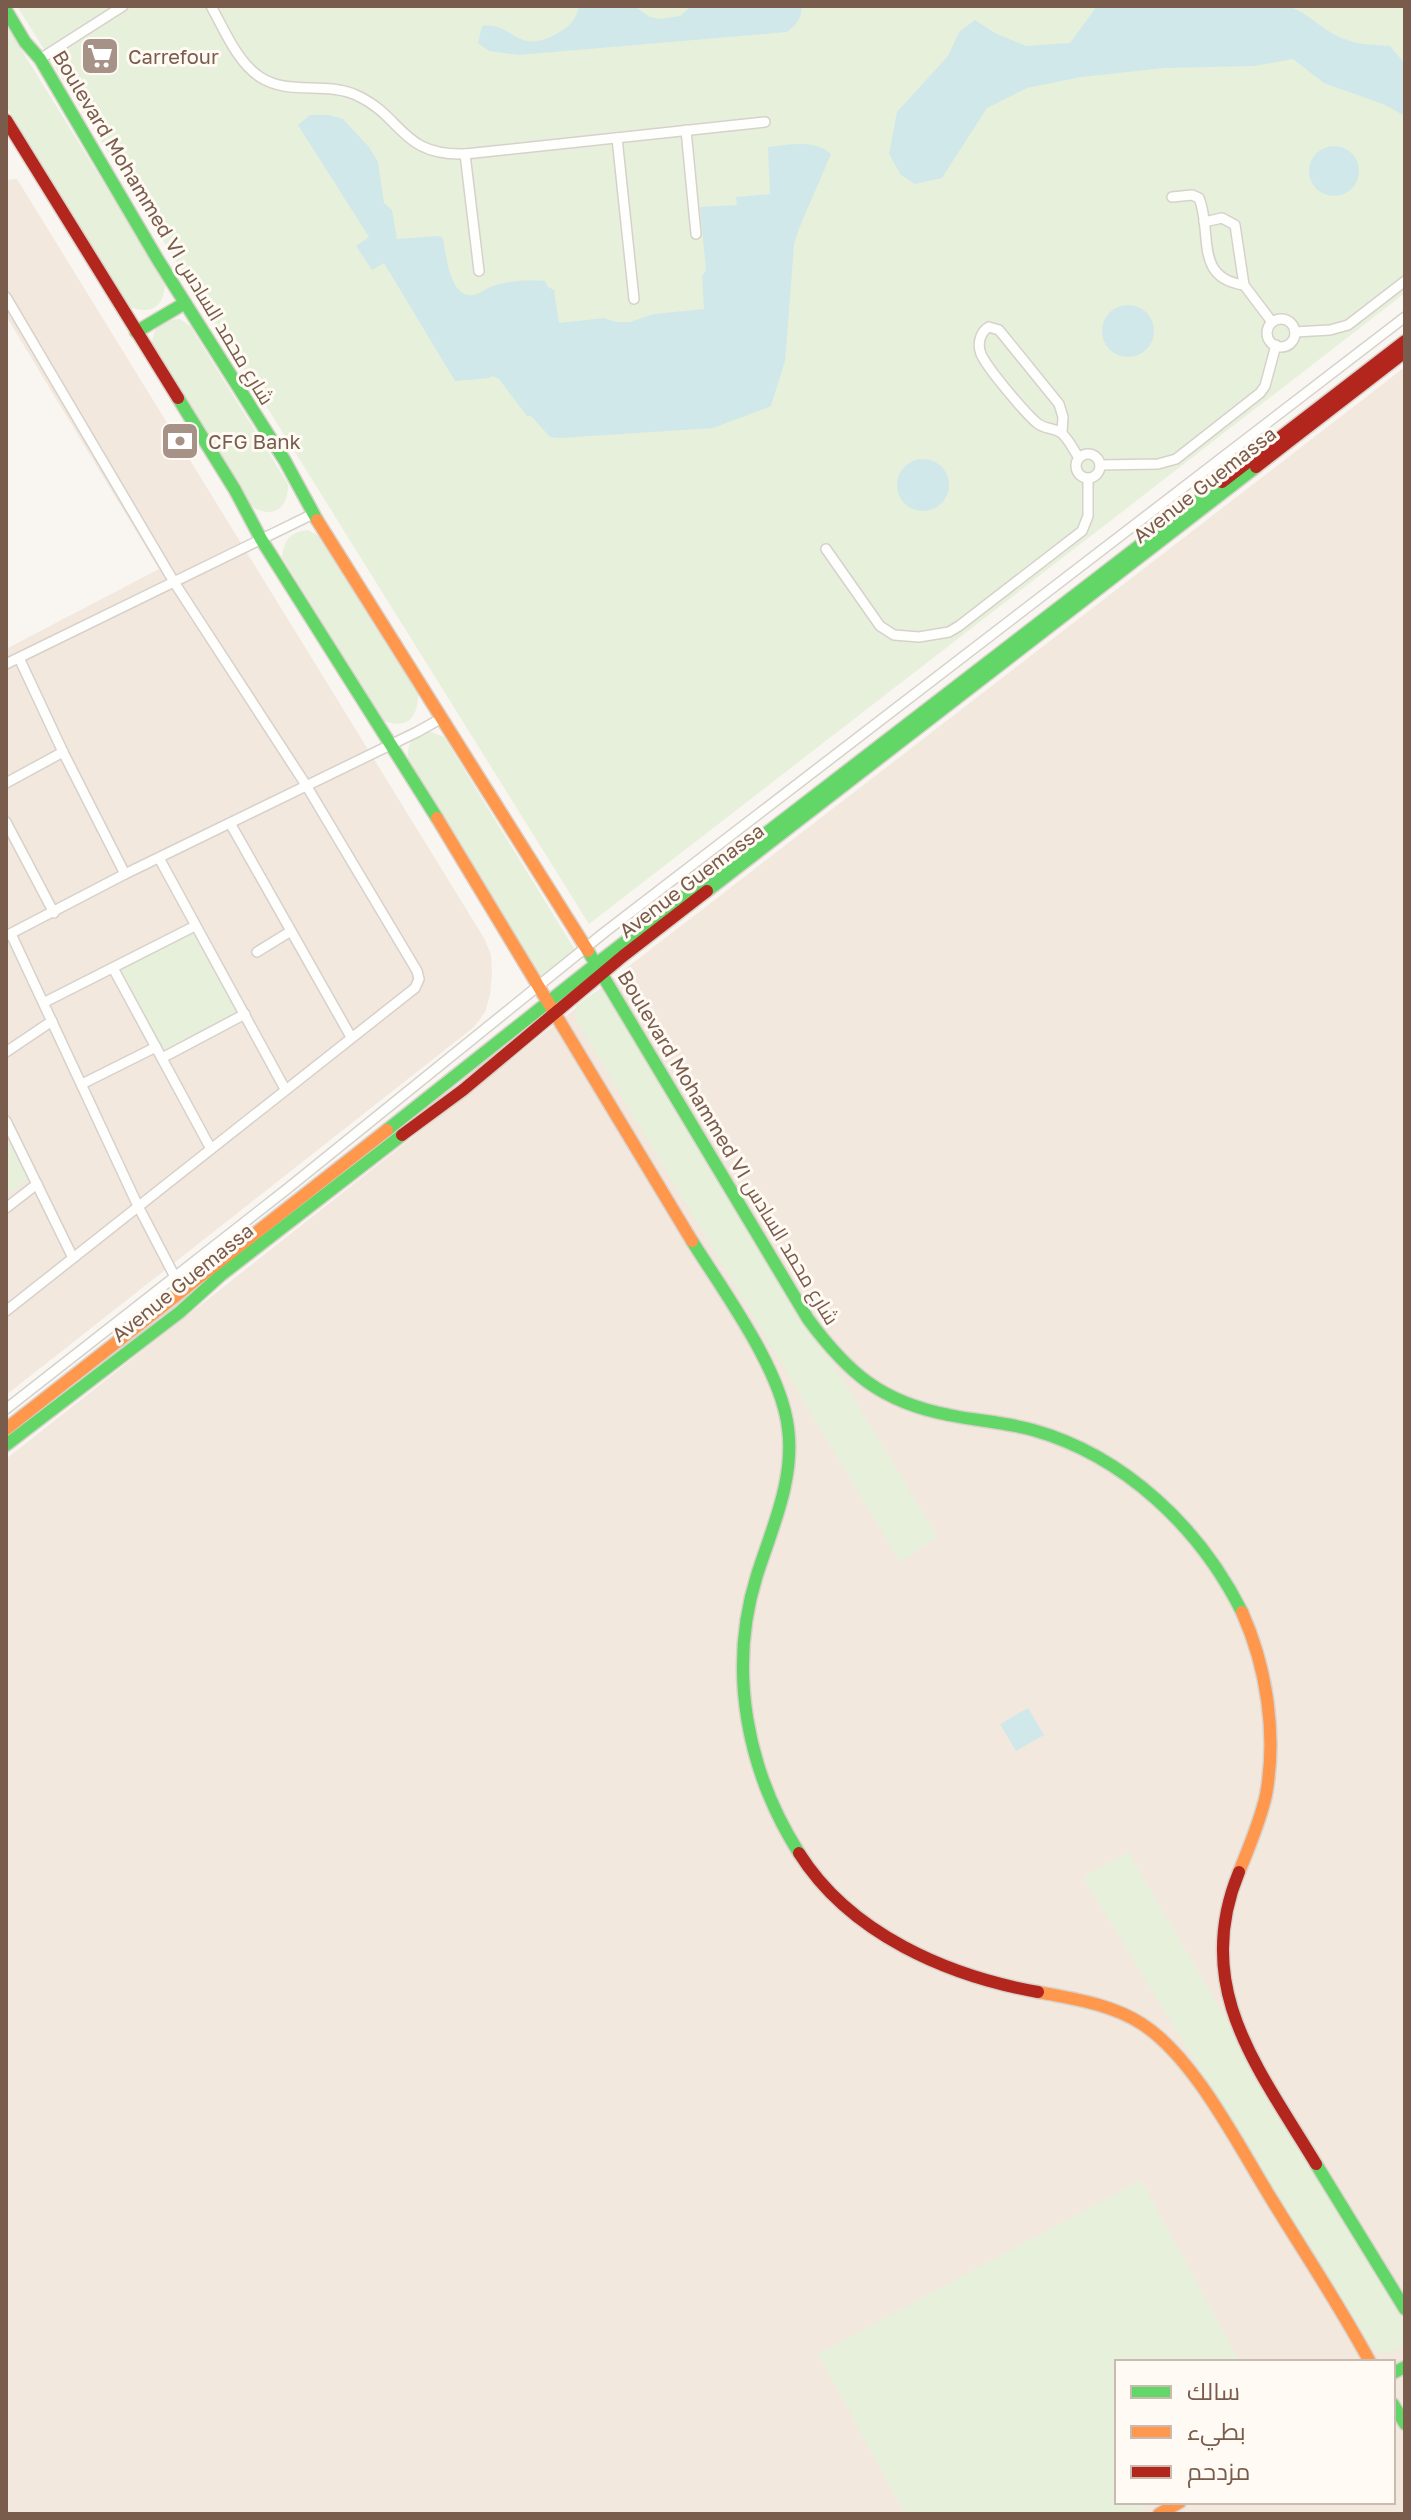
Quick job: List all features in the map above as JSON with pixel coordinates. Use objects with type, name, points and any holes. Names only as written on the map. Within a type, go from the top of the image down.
[{"type":"main road","name":"Boulevard Mohammed VI شارع محمد السادس","points":[[6,10],[25,42],[40,59],[185,303],[285,461],[313,514],[598,970],[808,1319],[847,1367],[876,1388],[925,1410],[1027,1428],[1074,1447],[1141,1484],[1176,1515],[1208,1554],[1232,1593],[1246,1621],[1261,1674],[1269,1726],[1270,1759],[1267,1791],[1255,1834],[1233,1887],[1223,1926],[1227,1996],[1233,2020],[1246,2048],[1405,2309]]},
{"type":"main road","points":[[6,120],[235,490],[261,539],[392,744],[767,1364],[789,1431],[789,1456],[786,1477],[749,1601],[743,1660],[752,1748],[764,1785],[785,1830],[809,1867],[844,1904],[905,1950],[976,1979],[1106,2007],[1142,2024],[1168,2045],[1212,2103],[1369,2360]]},
{"type":"main road","points":[[136,332],[185,303]]},
{"type":"main road","name":"Avenue Guemassa","points":[[6,1429],[1405,341]]},
{"type":"main road","name":"Avenue Guemassa","points":[[598,970],[1405,352]]},
{"type":"main road","name":"Avenue Guemassa","points":[[6,1445],[463,1090],[552,1007]]},
{"type":"main road","points":[[1396,2404],[1405,2424]]},
{"type":"main road","points":[[1159,2514],[1176,2504]]},
{"type":"street","points":[[40,59],[123,6]]},
{"type":"street","points":[[211,6],[237,50],[259,76],[276,84],[333,88],[351,93],[379,109],[402,134],[434,151],[465,154],[765,122]]},
{"type":"street","points":[[686,130],[696,234]]},
{"type":"street","points":[[617,138],[634,299]]},
{"type":"street","points":[[465,154],[479,271]]},
{"type":"street","points":[[1172,197],[1197,196],[1201,201],[1208,257],[1214,269],[1228,281],[1244,285]]},
{"type":"street","points":[[1204,222],[1222,218],[1235,225],[1244,285],[1272,322]]},
{"type":"street","points":[[1295,332],[1330,330],[1348,325],[1405,281]]},
{"type":"street","points":[[6,297],[174,582],[306,785],[419,979],[415,988],[6,1311]]},
{"type":"street","name":"Avenue Guemassa","points":[[6,1409],[585,949],[1405,317]]},
{"type":"street","points":[[1276,345],[1267,335],[1272,322],[1287,320],[1295,332]]},
{"type":"street","points":[[1062,433],[1063,417],[1059,404],[999,330],[989,327],[984,330],[980,342],[981,354],[993,371],[1037,423],[1062,433],[1079,458]]},
{"type":"street","points":[[1276,345],[1289,344],[1295,332]]},
{"type":"street","points":[[1100,465],[1158,464],[1176,459],[1260,393],[1265,386],[1276,345]]},
{"type":"street","points":[[1090,454],[1097,458],[1100,465],[1095,476],[1088,479],[1079,475],[1075,467],[1079,458],[1090,454]]},
{"type":"street","points":[[826,549],[887,632],[919,637],[949,632],[1082,531],[1088,516],[1088,479]]},
{"type":"street","points":[[6,664],[313,514]]},
{"type":"street","points":[[19,658],[125,874]]},
{"type":"street","points":[[175,1277],[138,1206],[45,1002],[9,935],[125,874],[442,718]]},
{"type":"street","points":[[6,783],[63,752]]},
{"type":"street","points":[[6,822],[10,840],[54,913]]},
{"type":"street","points":[[230,823],[351,1037]]},
{"type":"street","points":[[159,858],[285,1089]]},
{"type":"street","points":[[45,1002],[195,926]]},
{"type":"street","points":[[257,952],[291,931]]},
{"type":"street","points":[[113,968],[211,1149]]},
{"type":"street","points":[[162,1058],[245,1014]]},
{"type":"street","points":[[6,1052],[52,1021]]},
{"type":"street","points":[[82,1084],[156,1047]]},
{"type":"street","points":[[6,1121],[73,1258]]},
{"type":"street","points":[[6,1147],[16,1141]]},
{"type":"street","points":[[6,1208],[37,1184]]},
{"type":"shaded area","points":[[17,179],[484,938],[491,955],[492,974],[485,1012],[474,1027],[6,1395],[6,649],[159,569],[6,316],[6,180]]},
{"type":"shaded area","points":[[1405,367],[1405,2514],[6,2514],[6,1459],[629,966]]},
{"type":"green space","points":[[17,6],[1405,6],[1405,293],[589,924]]},
{"type":"green space","points":[[6,25],[165,282],[162,298],[155,307],[143,310],[128,306],[6,106]]},
{"type":"green space","points":[[180,319],[190,326],[288,484],[286,500],[272,512],[251,506],[152,347],[159,326]]},
{"type":"green space","points":[[308,530],[320,537],[418,694],[416,710],[404,723],[382,720],[282,557],[289,538]]},
{"type":"green space","points":[[421,732],[444,737],[575,950],[539,978],[408,760],[410,744]]},
{"type":"green space","points":[[194,930],[239,1012],[165,1053],[120,971]]},
{"type":"green space","points":[[601,991],[617,1008],[938,1537],[900,1562],[575,1018],[576,1006]]},
{"type":"green space","points":[[13,1140],[31,1177],[6,1196],[6,1144]]},
{"type":"green space","points":[[1128,1852],[1405,2323],[1405,2341],[1398,2350],[1379,2353],[1367,2344],[1083,1877]]},
{"type":"green space","points":[[1141,2180],[1239,2360],[1115,2360],[1115,2504],[1151,2504],[1133,2514],[905,2514],[818,2354]]},
{"type":"water","points":[[579,6],[634,6],[650,17],[660,19],[680,16],[691,6],[802,6],[798,21],[787,32],[518,55],[489,51],[478,43],[482,26],[493,26],[525,40],[546,39],[571,23]]},
{"type":"water","points":[[1097,6],[1293,8],[1344,39],[1390,46],[1405,64],[1405,116],[1385,105],[1324,83],[1293,59],[1254,66],[1165,68],[1081,77],[1027,88],[987,108],[942,178],[915,184],[901,175],[889,154],[897,112],[948,56],[959,32],[975,20],[995,33],[1026,46],[1070,43]]},
{"type":"water","points":[[310,115],[343,119],[369,147],[378,162],[384,203],[392,210],[397,239],[440,236],[454,283],[465,294],[475,295],[510,282],[545,281],[554,290],[559,323],[604,318],[630,322],[654,314],[704,309],[702,276],[706,270],[700,207],[737,205],[736,197],[770,194],[768,147],[801,144],[824,149],[831,154],[794,245],[785,361],[771,406],[713,428],[560,438],[550,437],[531,416],[527,416],[499,379],[492,376],[455,381],[384,263],[372,270],[356,246],[369,237],[298,125]]},
{"type":"water","points":[[1334,146],[1352,153],[1359,171],[1352,189],[1334,196],[1316,189],[1309,171],[1316,153]]},
{"type":"water","points":[[1128,305],[1146,313],[1154,331],[1146,349],[1128,357],[1110,349],[1102,331],[1110,313]]},
{"type":"water","points":[[923,459],[941,467],[949,485],[941,503],[923,511],[905,503],[897,485],[905,467]]},
{"type":"water","points":[[1028,1708],[1044,1735],[1016,1751],[1000,1724]]},
{"type":"traffic: fast","points":[[6,10],[25,42],[40,59],[158,260],[285,461],[317,520]]},
{"type":"traffic: fast","points":[[136,332],[185,303]]},
{"type":"traffic: fast","points":[[178,398],[235,490],[261,539],[437,818]]},
{"type":"traffic: fast","points":[[707,891],[1256,467]]},
{"type":"traffic: fast","points":[[387,1130],[595,965],[1222,482]]},
{"type":"traffic: fast","points":[[588,951],[808,1319],[837,1355],[868,1382],[904,1402],[949,1415],[1033,1430],[1099,1458],[1156,1499],[1182,1524],[1225,1581],[1242,1612]]},
{"type":"traffic: fast","points":[[6,1445],[180,1312],[221,1275],[402,1135]]},
{"type":"traffic: fast","points":[[692,1241],[763,1356],[775,1381],[788,1428],[785,1485],[748,1611],[743,1683],[747,1719],[766,1788],[799,1853]]},
{"type":"traffic: fast","points":[[1316,2164],[1405,2309]]},
{"type":"traffic: fast","points":[[1395,2372],[1405,2367]]},
{"type":"traffic: fast","points":[[1395,2407],[1405,2424]]},
{"type":"traffic: slow","points":[[317,520],[588,951]]},
{"type":"traffic: slow","points":[[437,818],[692,1241]]},
{"type":"traffic: slow","points":[[6,1429],[387,1130]]},
{"type":"traffic: slow","points":[[1239,1872],[1264,1805],[1270,1749],[1268,1702],[1258,1656],[1242,1612]]},
{"type":"traffic: slow","points":[[1038,1992],[1092,2003],[1130,2017],[1161,2039],[1180,2058],[1230,2130],[1369,2360]]},
{"type":"traffic: slow","points":[[1159,2514],[1176,2504]]},
{"type":"traffic: jam","points":[[6,120],[178,398]]},
{"type":"traffic: jam","points":[[1222,482],[1405,341]]},
{"type":"traffic: jam","points":[[1256,467],[1405,352]]},
{"type":"traffic: jam","points":[[402,1135],[463,1090],[623,956],[707,891]]},
{"type":"traffic: jam","points":[[799,1853],[820,1882],[845,1907],[904,1947],[970,1975],[1038,1992]]},
{"type":"traffic: jam","points":[[1239,1872],[1226,1914],[1223,1953],[1227,1990],[1238,2026],[1254,2060],[1316,2164]]},
{"type":"place","name":"Carrefour","points":[[100,56]]},
{"type":"place","name":"CFG Bank","points":[[180,441]]}]
